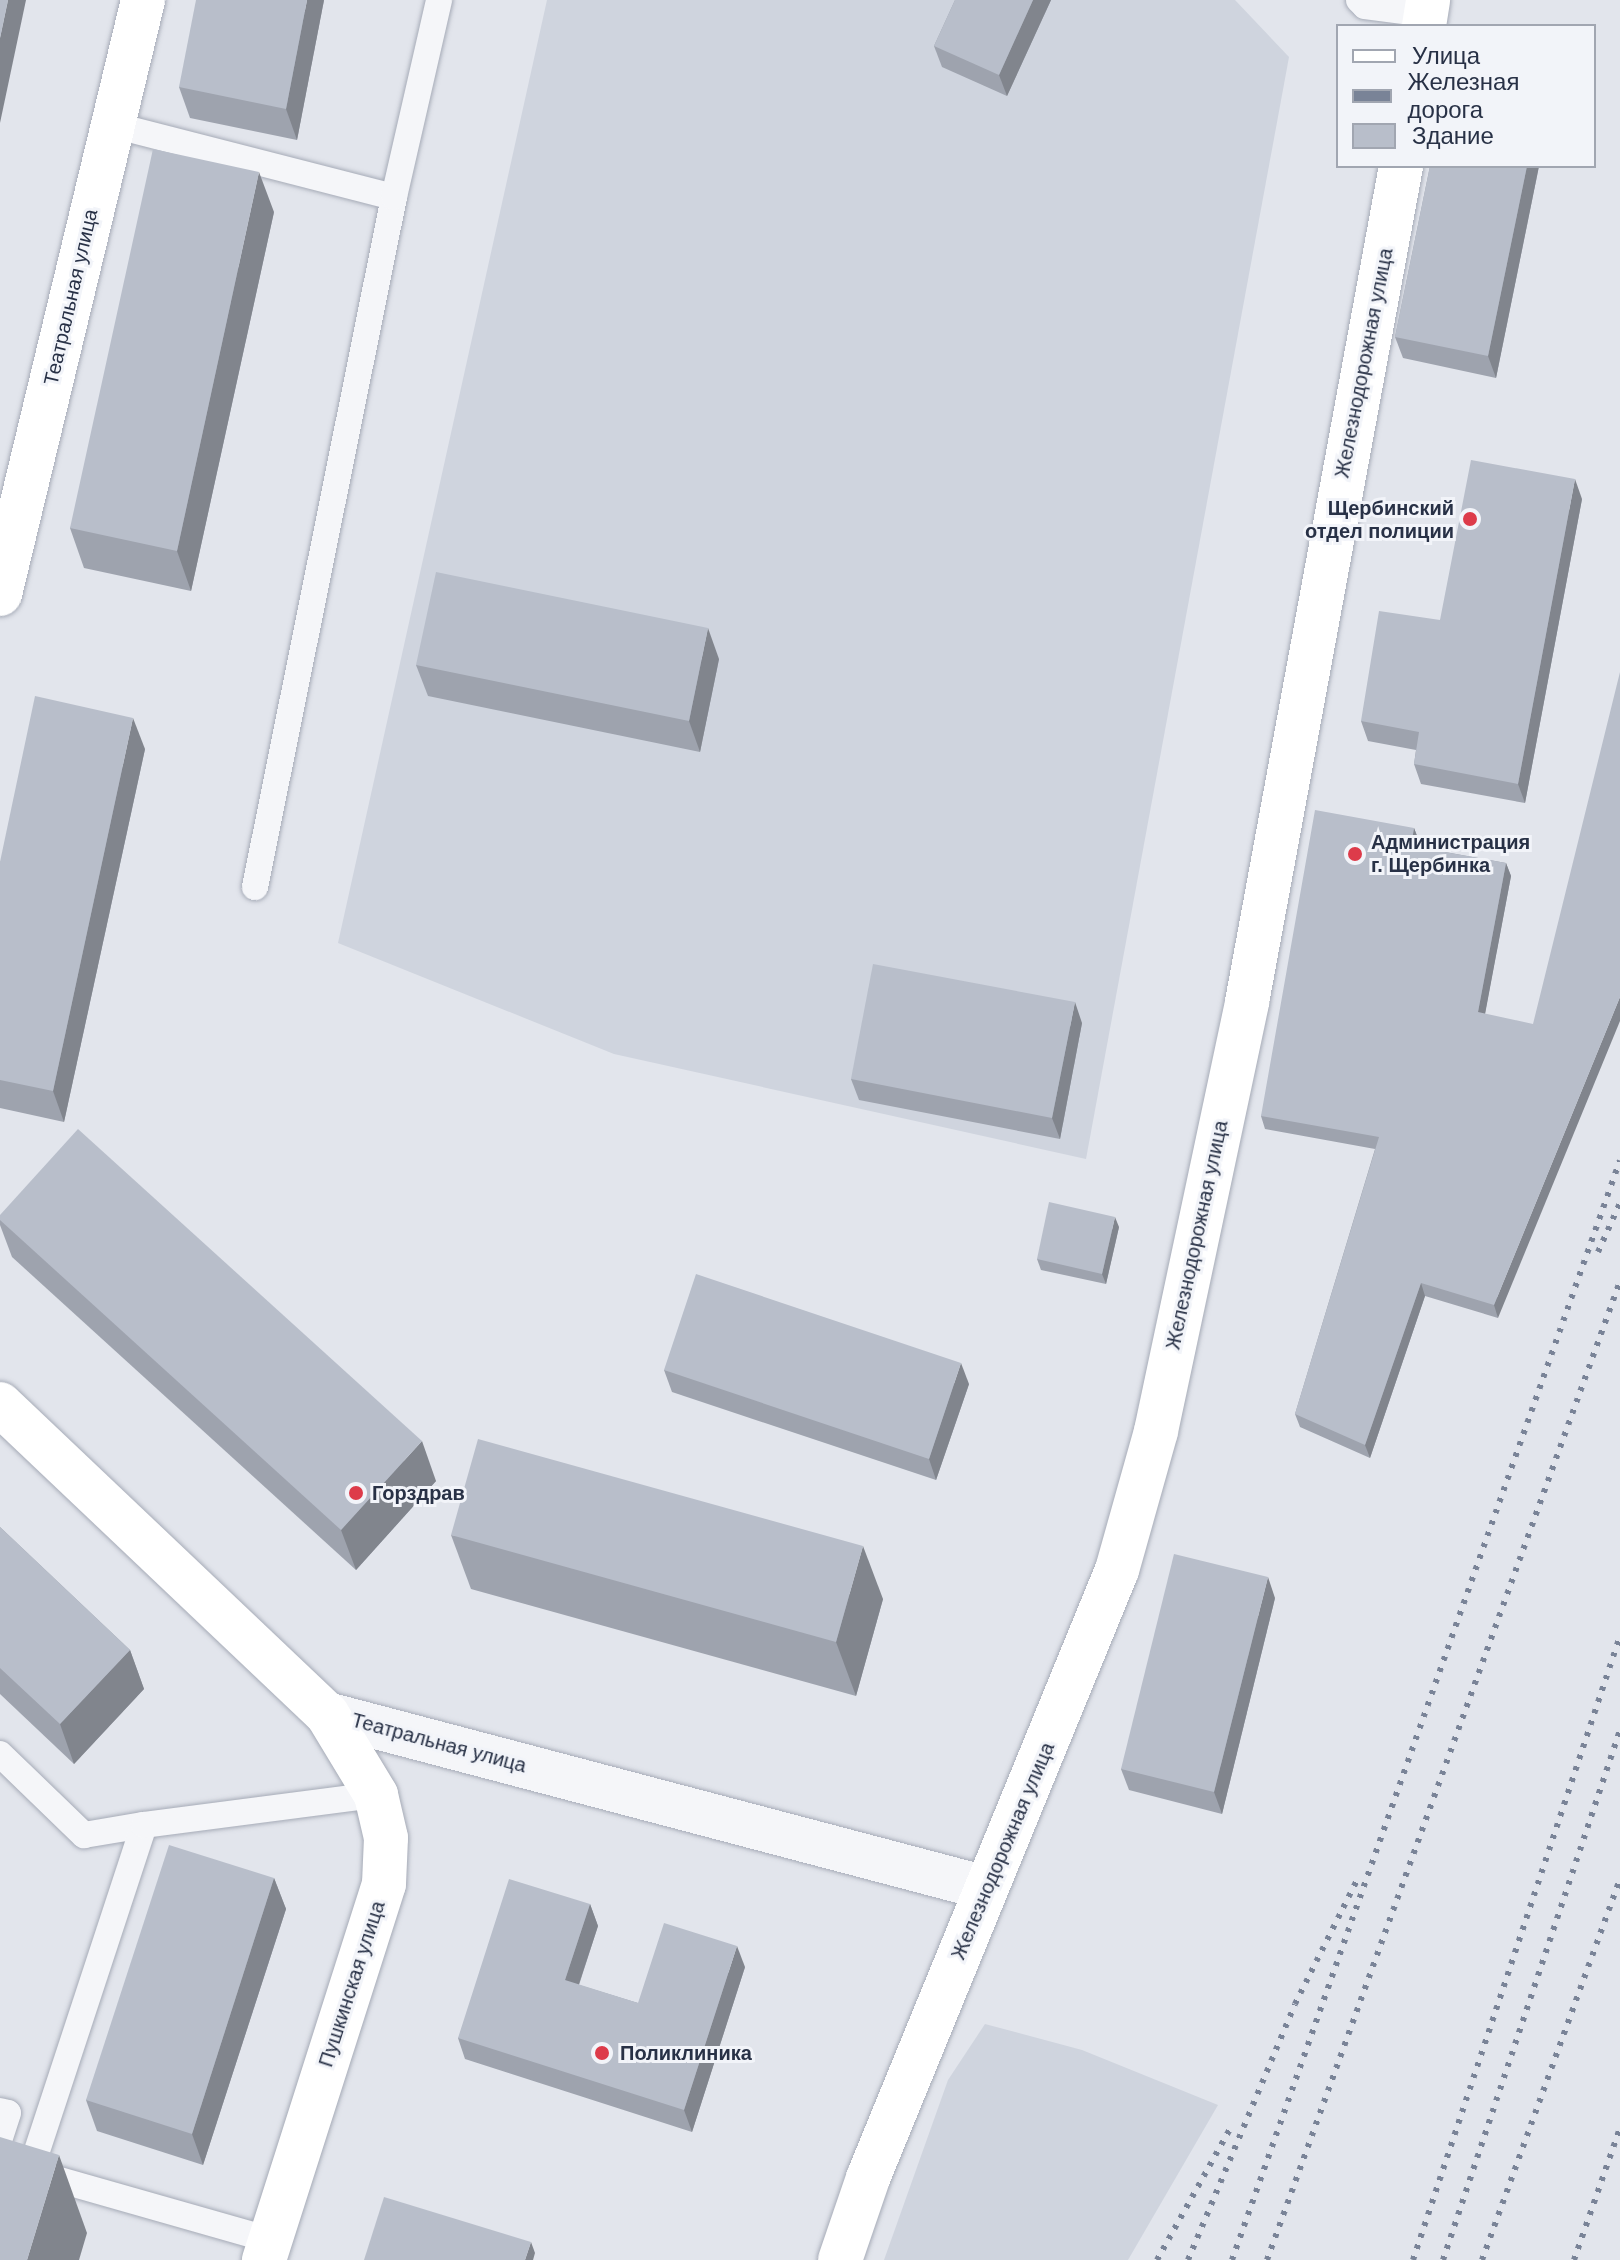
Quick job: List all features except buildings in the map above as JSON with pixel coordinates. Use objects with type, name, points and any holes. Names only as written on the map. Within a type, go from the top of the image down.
[{"type":"main road","name":"Театральная улица","points":[[0,594],[143,0]]},
{"type":"main road","name":"Железнодорожная улица","points":[[840,2260],[986,1888],[1117,1570],[1156,1431],[1247,1002],[1401,168]]},
{"type":"main road","name":"Театральная улица","points":[[0,1404],[327,1714]]},
{"type":"main road","name":"Пушкинская улица","points":[[267,2250],[384,1884],[386,1838],[376,1795],[327,1714]]},
{"type":"street","name":"Театральная улица","points":[[327,1714],[986,1888]]},
{"type":"lane","points":[[255,887],[394,197],[439,0]]},
{"type":"lane","points":[[1359,0],[1365,6],[1426,13]]},
{"type":"lane","points":[[113,125],[394,197]]},
{"type":"lane","points":[[0,1754],[84,1835],[376,1795]]},
{"type":"lane","points":[[30,2172],[144,1825]]},
{"type":"lane","points":[[0,2111],[8,2113],[0,2138]]},
{"type":"lane","points":[[0,2163],[267,2250]]},
{"type":"shaded area","points":[[547,0],[1235,0],[1289,57],[1086,1159],[614,1054],[338,943]]},
{"type":"shaded area","points":[[985,2024],[1082,2050],[1218,2105],[1128,2260],[884,2260],[948,2080]]},
{"type":"railway","points":[[1232,2260],[1620,1160]]},
{"type":"railway","points":[[1598,1252],[1620,1203]]},
{"type":"railway","points":[[1267,2260],[1620,1281]]},
{"type":"railway","points":[[1413,2260],[1620,1636]]},
{"type":"railway","points":[[1443,2260],[1620,1730]]},
{"type":"railway","points":[[1482,2260],[1620,1879]]},
{"type":"railway","points":[[1188,2260],[1295,2004],[1357,1880]]},
{"type":"railway","points":[[1157,2260],[1231,2127]]},
{"type":"railway","points":[[1574,2260],[1620,2128]]},
{"type":"place","name":"Щербинский отдел полиции","points":[[1470,519]]},
{"type":"place","name":"Администрация г. Щербинка","points":[[1355,854]]},
{"type":"place","name":"Горздрав","points":[[356,1493]]},
{"type":"place","name":"Поликлиника","points":[[602,2053]]}]
